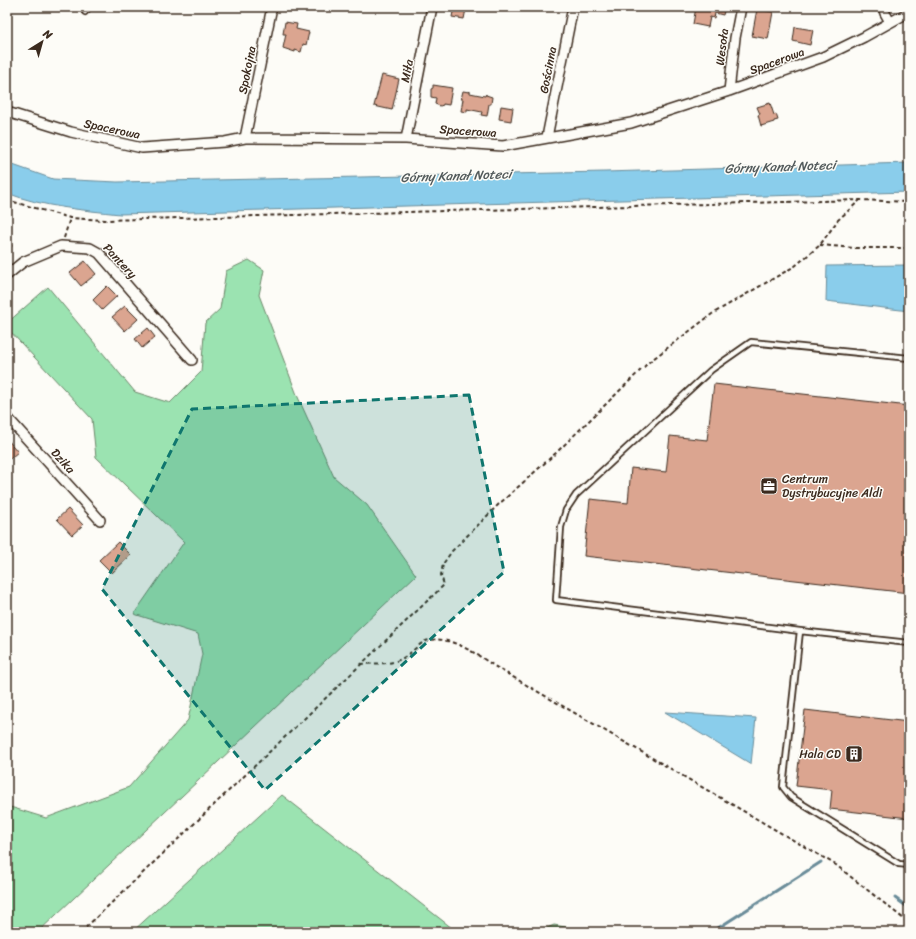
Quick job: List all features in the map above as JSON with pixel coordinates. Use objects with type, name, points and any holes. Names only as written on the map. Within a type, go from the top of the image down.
[{"type":"street","name":"Spokojna","points":[[245,138],[272,7]]},
{"type":"street","name":"Miła","points":[[406,139],[432,7]]},
{"type":"street","name":"Gościnna","points":[[547,137],[573,7]]},
{"type":"street","name":"Wesoła","points":[[730,90],[735,38],[741,7]]},
{"type":"street","points":[[883,7],[884,13],[890,22]]},
{"type":"street","name":"Spacerowa","points":[[7,112],[71,132],[142,148],[225,142],[245,138],[406,139],[503,146],[631,123],[823,57],[864,37],[909,12]]},
{"type":"street","name":"Pantery","points":[[7,275],[23,262],[61,246],[90,248],[99,253],[192,360]]},
{"type":"street","name":"Dzika","points":[[7,417],[100,520]]},
{"type":"lane","points":[[909,358],[750,342],[712,370],[576,495],[566,510],[561,527],[556,600],[800,631],[909,643]]},
{"type":"lane","points":[[800,631],[783,787],[791,797],[899,864],[909,865]]},
{"type":"path","points":[[7,200],[70,218],[105,220],[860,200],[909,202]]},
{"type":"path","points":[[81,932],[444,585],[441,575],[443,564],[452,551],[498,505],[557,452],[649,362],[712,314],[795,266],[820,245],[838,220],[860,200]]},
{"type":"path","points":[[61,246],[70,218]]},
{"type":"path","points":[[820,245],[854,248],[909,248]]},
{"type":"path","points":[[360,664],[390,662],[400,659],[425,642],[436,640],[460,645],[836,865],[909,923]]},
{"type":"highlighted area","points":[[469,395],[504,572],[265,790],[102,589],[192,409]]},
{"type":"green space","points":[[249,260],[264,270],[259,295],[297,395],[334,477],[367,505],[416,575],[38,932],[7,932],[7,806],[46,818],[129,787],[188,720],[202,654],[198,634],[134,614],[184,542],[96,457],[92,419],[7,328],[7,323],[48,287],[135,392],[170,403],[201,372],[205,323],[220,309],[226,271]]},
{"type":"green space","points":[[282,795],[457,932],[132,932]]},
{"type":"green space","points":[[554,925],[593,932],[538,932]]},
{"type":"water","points":[[7,163],[53,179],[117,182],[605,172],[909,163],[909,192],[120,214],[49,205],[34,202],[7,193]]},
{"type":"water","points":[[909,265],[909,311],[826,301],[827,266]]},
{"type":"water","points":[[665,712],[756,718],[751,764]]},
{"type":"building","points":[[454,7],[468,7],[466,9],[464,19],[452,17]]},
{"type":"building","points":[[696,7],[725,7],[723,15],[715,13],[714,18],[710,17],[708,27],[693,24]]},
{"type":"building","points":[[757,9],[773,12],[768,39],[752,36]]},
{"type":"building","points":[[285,22],[297,24],[296,29],[309,32],[306,45],[303,44],[301,52],[295,50],[295,52],[283,48],[286,34],[283,34]]},
{"type":"building","points":[[795,27],[813,30],[810,45],[793,41]]},
{"type":"building","points":[[382,75],[399,79],[392,110],[374,106]]},
{"type":"building","points":[[433,85],[452,88],[449,105],[443,104],[440,106],[435,104],[436,98],[431,97],[431,89],[433,88]]},
{"type":"building","points":[[463,91],[470,91],[470,93],[485,96],[486,94],[492,97],[487,116],[481,115],[482,112],[467,109],[467,112],[461,111]]},
{"type":"building","points":[[770,103],[774,115],[776,114],[778,120],[761,126],[758,115],[760,114],[757,107]]},
{"type":"building","points":[[501,106],[513,108],[511,121],[499,119]]},
{"type":"building","points":[[7,240],[12,246],[7,251]]},
{"type":"building","points":[[85,261],[96,274],[81,286],[70,273]]},
{"type":"building","points":[[107,286],[117,296],[102,310],[93,300]]},
{"type":"building","points":[[125,306],[138,319],[125,331],[112,317]]},
{"type":"building","points":[[148,328],[155,337],[142,348],[135,339]]},
{"type":"building","name":"Centrum Dystrybucyjne Aldi","points":[[714,384],[909,406],[909,593],[584,556],[590,499],[628,503],[631,468],[666,472],[670,436],[707,440]]},
{"type":"building","points":[[7,439],[18,452],[7,461]]},
{"type":"building","points":[[68,509],[83,525],[72,535],[57,519]]},
{"type":"building","points":[[118,542],[131,555],[112,573],[99,560]]},
{"type":"building","name":"Hala CD","points":[[805,710],[909,722],[909,818],[830,809],[832,790],[796,786]]},
{"type":"waterway","points":[[712,932],[821,862]]},
{"type":"waterway","points":[[895,898],[909,908]]},
{"type":"place","name":"Centrum Dystrybucyjne Aldi","points":[[769,486]]},
{"type":"place","name":"Hala CD","points":[[854,754]]},
{"type":"water label","name":"Górny Kanał Noteci","points":[[780,166]]},
{"type":"water label","name":"Górny Kanał Noteci","points":[[456,175]]}]
